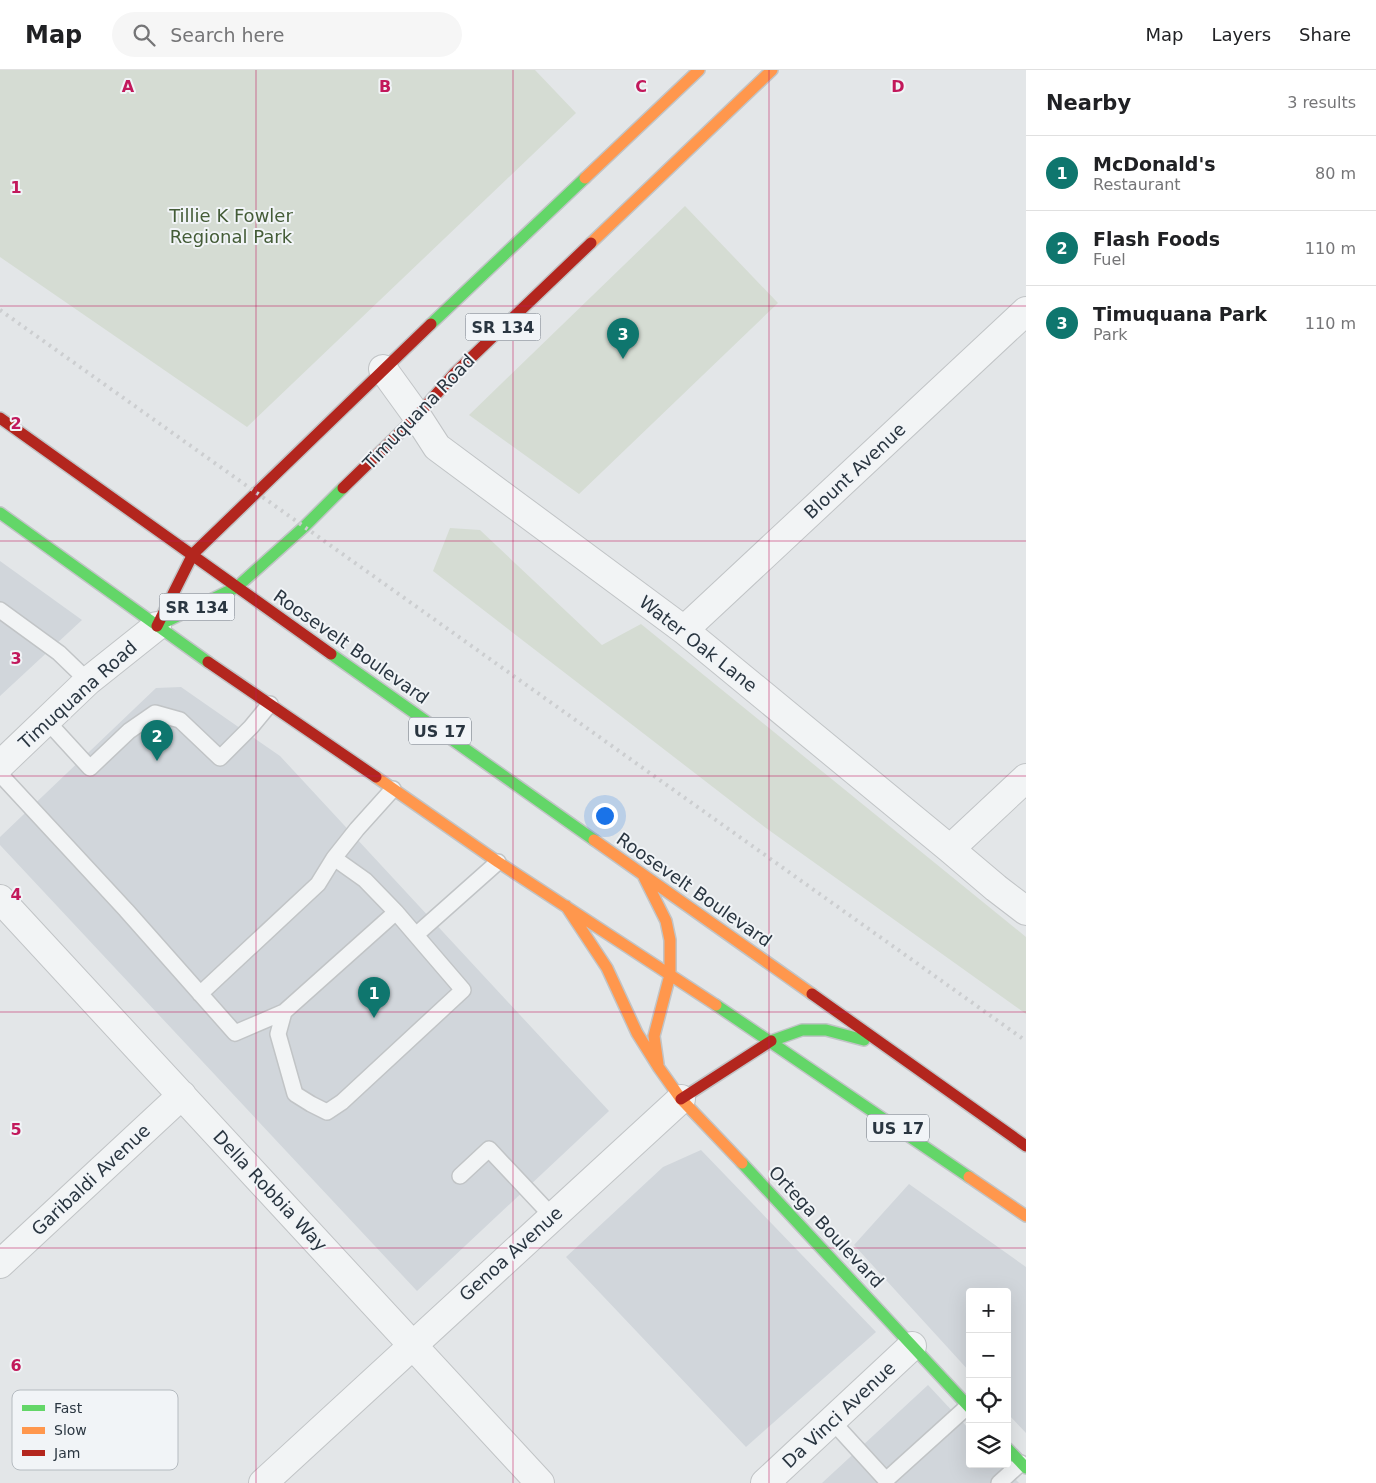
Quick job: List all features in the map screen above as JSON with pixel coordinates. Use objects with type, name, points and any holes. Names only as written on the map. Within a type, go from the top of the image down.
[{"type":"main road","name":"Timuquana Road","points":[[157,626],[193,554],[254,492],[383,368],[699,70]]},
{"type":"main road","name":"Timuquana Road","points":[[157,626],[237,587],[304,527],[417,416],[455,373],[772,70]]},
{"type":"main road","name":"Roosevelt Boulevard","points":[[0,418],[1026,1146]]},
{"type":"main road","name":"US 17","points":[[0,513],[157,626],[498,862],[771,1041],[1026,1216]]},
{"type":"main road","name":"Ortega Boulevard","points":[[643,874],[666,921],[670,940],[670,975],[654,1036],[659,1068]]},
{"type":"main road","name":"Ortega Boulevard","points":[[566,906],[607,968],[637,1033],[681,1099],[966,1404]]},
{"type":"main road","name":"Genoa Avenue","points":[[681,1099],[771,1041],[802,1030],[826,1030],[880,1044]]},
{"type":"main road","points":[[1011,1452],[1024,1466]]},
{"type":"street","name":"Blount Avenue","points":[[684,630],[1026,312]]},
{"type":"street","name":"Water Oak Lane","points":[[383,368],[436,447],[684,630],[1026,911]]},
{"type":"street","name":"Timuquana Road","points":[[0,765],[88,681],[157,626]]},
{"type":"street","points":[[950,849],[1026,778]]},
{"type":"street","name":"Della Robbia Way","points":[[0,899],[540,1483]]},
{"type":"street","name":"Garibaldi Avenue","points":[[0,1264],[182,1095]]},
{"type":"street","name":"Genoa Avenue","points":[[263,1483],[681,1099]]},
{"type":"street","name":"Da Vinci Avenue","points":[[765,1483],[912,1346]]},
{"type":"lane","points":[[0,610],[59,653],[88,681]]},
{"type":"lane","points":[[46,720],[90,768],[129,731],[155,712],[180,720],[220,758],[251,727],[270,704]]},
{"type":"lane","points":[[0,774],[126,910],[235,1033],[284,1012],[396,912]]},
{"type":"lane","points":[[200,994],[318,884],[334,858],[357,829],[394,789]]},
{"type":"lane","points":[[284,1012],[278,1034],[295,1094],[327,1112],[342,1102],[463,990],[417,934],[365,880],[334,858]]},
{"type":"lane","points":[[417,934],[498,862]]},
{"type":"lane","points":[[460,1176],[489,1149],[552,1216]]},
{"type":"lane","points":[[832,1422],[886,1480],[966,1410]]},
{"type":"lane","points":[[999,1483],[1024,1466]]},
{"type":"shaded area","points":[[0,561],[82,620],[0,696]]},
{"type":"shaded area","points":[[181,687],[280,756],[609,1111],[417,1291],[0,845],[0,837],[156,688]]},
{"type":"shaded area","points":[[701,1150],[876,1332],[746,1447],[566,1257],[663,1167]]},
{"type":"shaded area","points":[[909,1184],[1026,1267],[1026,1433],[1011,1417],[1011,1288],[966,1288],[966,1368],[854,1245]]},
{"type":"shaded area","points":[[928,1385],[966,1426],[966,1468],[1005,1468],[1019,1483],[822,1483]]},
{"type":"green space","name":"Tillie K Fowler Regional Park","points":[[0,70],[535,70],[576,113],[247,427],[0,257]]},
{"type":"green space","points":[[685,206],[778,303],[579,494],[469,415]]},
{"type":"green space","points":[[450,528],[480,530],[602,645],[641,624],[1026,937],[1026,1014],[766,828],[433,571]]},
{"type":"railway","points":[[0,310],[1026,1041]]},
{"type":"traffic: fast","points":[[431,324],[585,178]]},
{"type":"traffic: fast","points":[[157,626],[237,587],[304,527],[343,488]]},
{"type":"traffic: fast","points":[[0,513],[208,662]]},
{"type":"traffic: fast","points":[[331,654],[594,840]]},
{"type":"traffic: fast","points":[[716,1005],[969,1177]]},
{"type":"traffic: fast","points":[[771,1041],[802,1030],[826,1030],[864,1040]]},
{"type":"traffic: fast","points":[[742,1163],[966,1404]]},
{"type":"traffic: fast","points":[[1011,1452],[1026,1468]]},
{"type":"traffic: slow","points":[[585,178],[699,70]]},
{"type":"traffic: slow","points":[[591,243],[772,70]]},
{"type":"traffic: slow","points":[[376,777],[498,862],[716,1005]]},
{"type":"traffic: slow","points":[[594,840],[812,994]]},
{"type":"traffic: slow","points":[[644,877],[666,921],[670,940],[670,975]]},
{"type":"traffic: slow","points":[[566,906],[607,968],[637,1033],[659,1068],[681,1099],[742,1163]]},
{"type":"traffic: slow","points":[[658,1064],[654,1036],[670,975]]},
{"type":"traffic: slow","points":[[969,1177],[1026,1216]]},
{"type":"traffic: jam","points":[[343,488],[417,416],[455,373],[591,243]]},
{"type":"traffic: jam","points":[[157,626],[193,554],[431,324]]},
{"type":"traffic: jam","points":[[0,418],[331,654]]},
{"type":"traffic: jam","points":[[208,662],[376,777]]},
{"type":"traffic: jam","points":[[812,994],[1026,1146]]},
{"type":"traffic: jam","points":[[681,1099],[771,1041]]},
{"type":"place","name":"Timuquana Park","points":[[623,359]]},
{"type":"place","name":"Flash Foods","points":[[157,761]]},
{"type":"place","name":"McDonald's","points":[[374,1018]]}]
